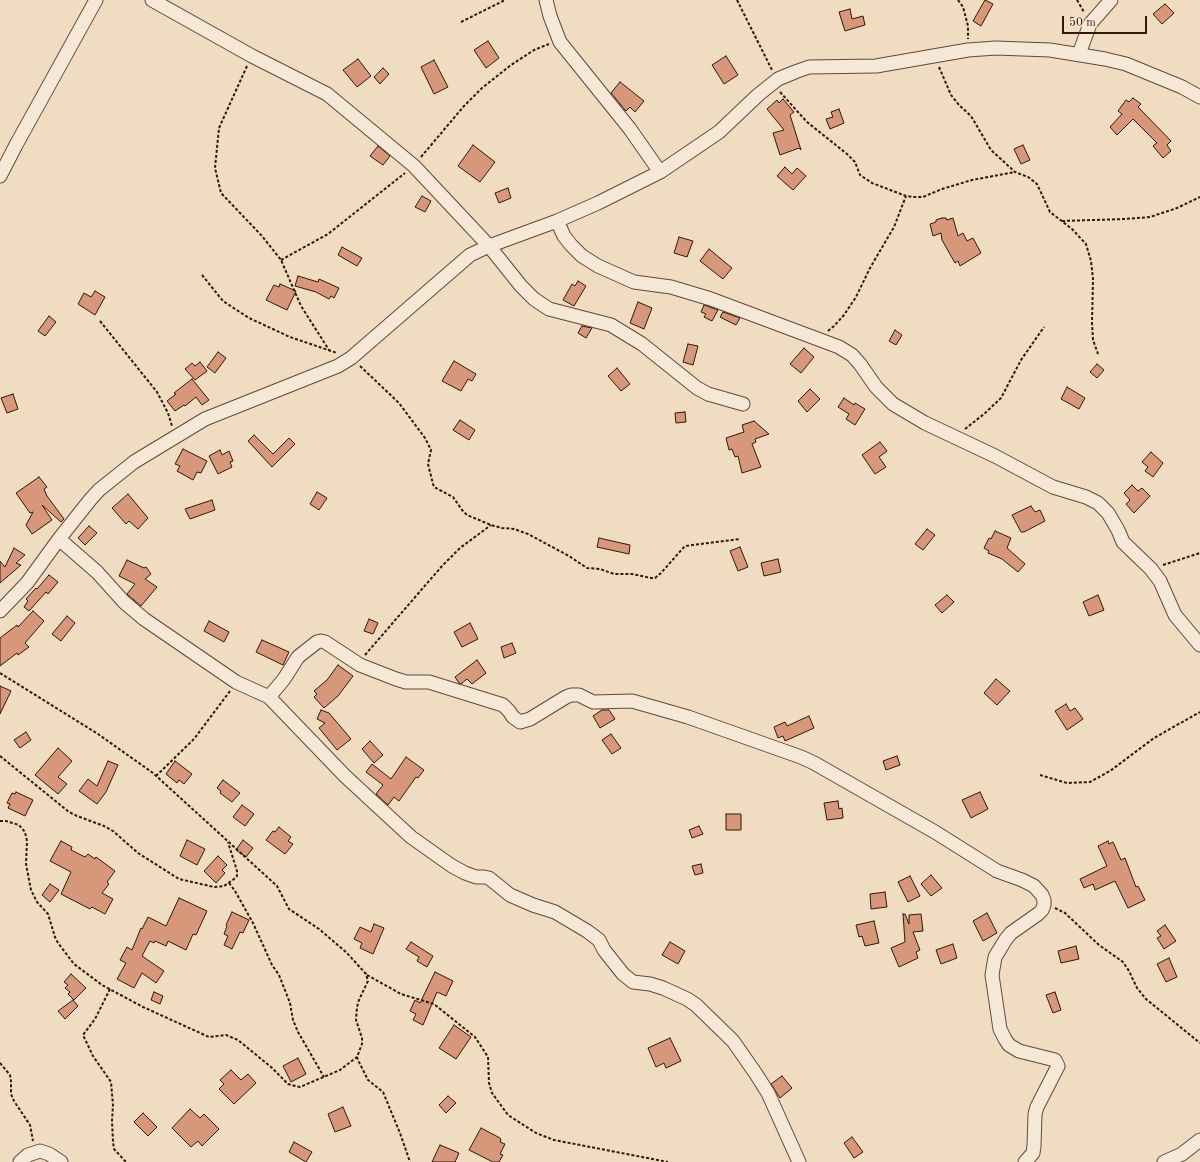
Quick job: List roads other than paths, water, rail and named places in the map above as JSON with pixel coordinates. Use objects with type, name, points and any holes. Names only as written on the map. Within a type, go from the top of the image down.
[{"type":"street","points":[[0,176],[19,138],[96,0]]},
{"type":"street","points":[[152,0],[252,56],[327,94],[414,166],[489,246],[521,286],[534,299],[549,309],[611,325],[642,344],[697,388],[708,394],[743,404]]},
{"type":"street","points":[[546,0],[550,16],[560,42],[626,123],[660,172]]},
{"type":"street","points":[[1079,54],[1090,24],[1111,0]]},
{"type":"street","points":[[0,611],[27,583],[90,500],[99,490],[134,462],[205,418],[314,377],[338,366],[351,358],[470,255],[489,246],[598,204],[660,172],[719,132],[758,95],[775,82],[809,67],[876,66],[968,50],[996,48],[1050,50],[1105,59],[1133,67],[1182,87],[1200,97]]},
{"type":"street","points":[[557,221],[564,236],[582,256],[598,266],[634,282],[671,287],[711,299],[838,347],[852,355],[876,386],[893,404],[925,423],[995,456],[1053,487],[1086,497],[1098,503],[1108,513],[1123,542],[1151,569],[1160,581],[1175,615],[1200,645]]},
{"type":"street","points":[[59,539],[106,581],[124,602],[140,616],[236,682],[269,697],[345,776],[412,837],[452,866],[476,877],[489,878],[510,895],[533,905],[555,912],[587,932],[599,940],[604,950],[624,974],[633,982],[650,984],[663,988],[687,999],[696,1005],[733,1041],[756,1074],[768,1093],[799,1162]]},
{"type":"street","points":[[269,697],[284,679],[298,657],[317,642],[321,641],[326,642],[360,665],[396,679],[406,682],[429,682],[506,707],[513,717],[520,722],[530,719],[571,695],[579,695],[593,702],[632,701],[688,717],[801,757],[935,832],[997,871],[1034,886],[1042,895],[1044,905],[1038,914],[1011,933],[1006,939],[995,957],[992,976],[1000,1029],[1004,1039],[1019,1051],[1055,1060],[1058,1066],[1037,1107],[1035,1114],[1033,1153],[1025,1162]]},
{"type":"street","points":[[1164,1162],[1182,1154],[1200,1140]]},
{"type":"street","points":[[20,1162],[28,1155],[40,1151],[49,1154],[61,1162]]}]
